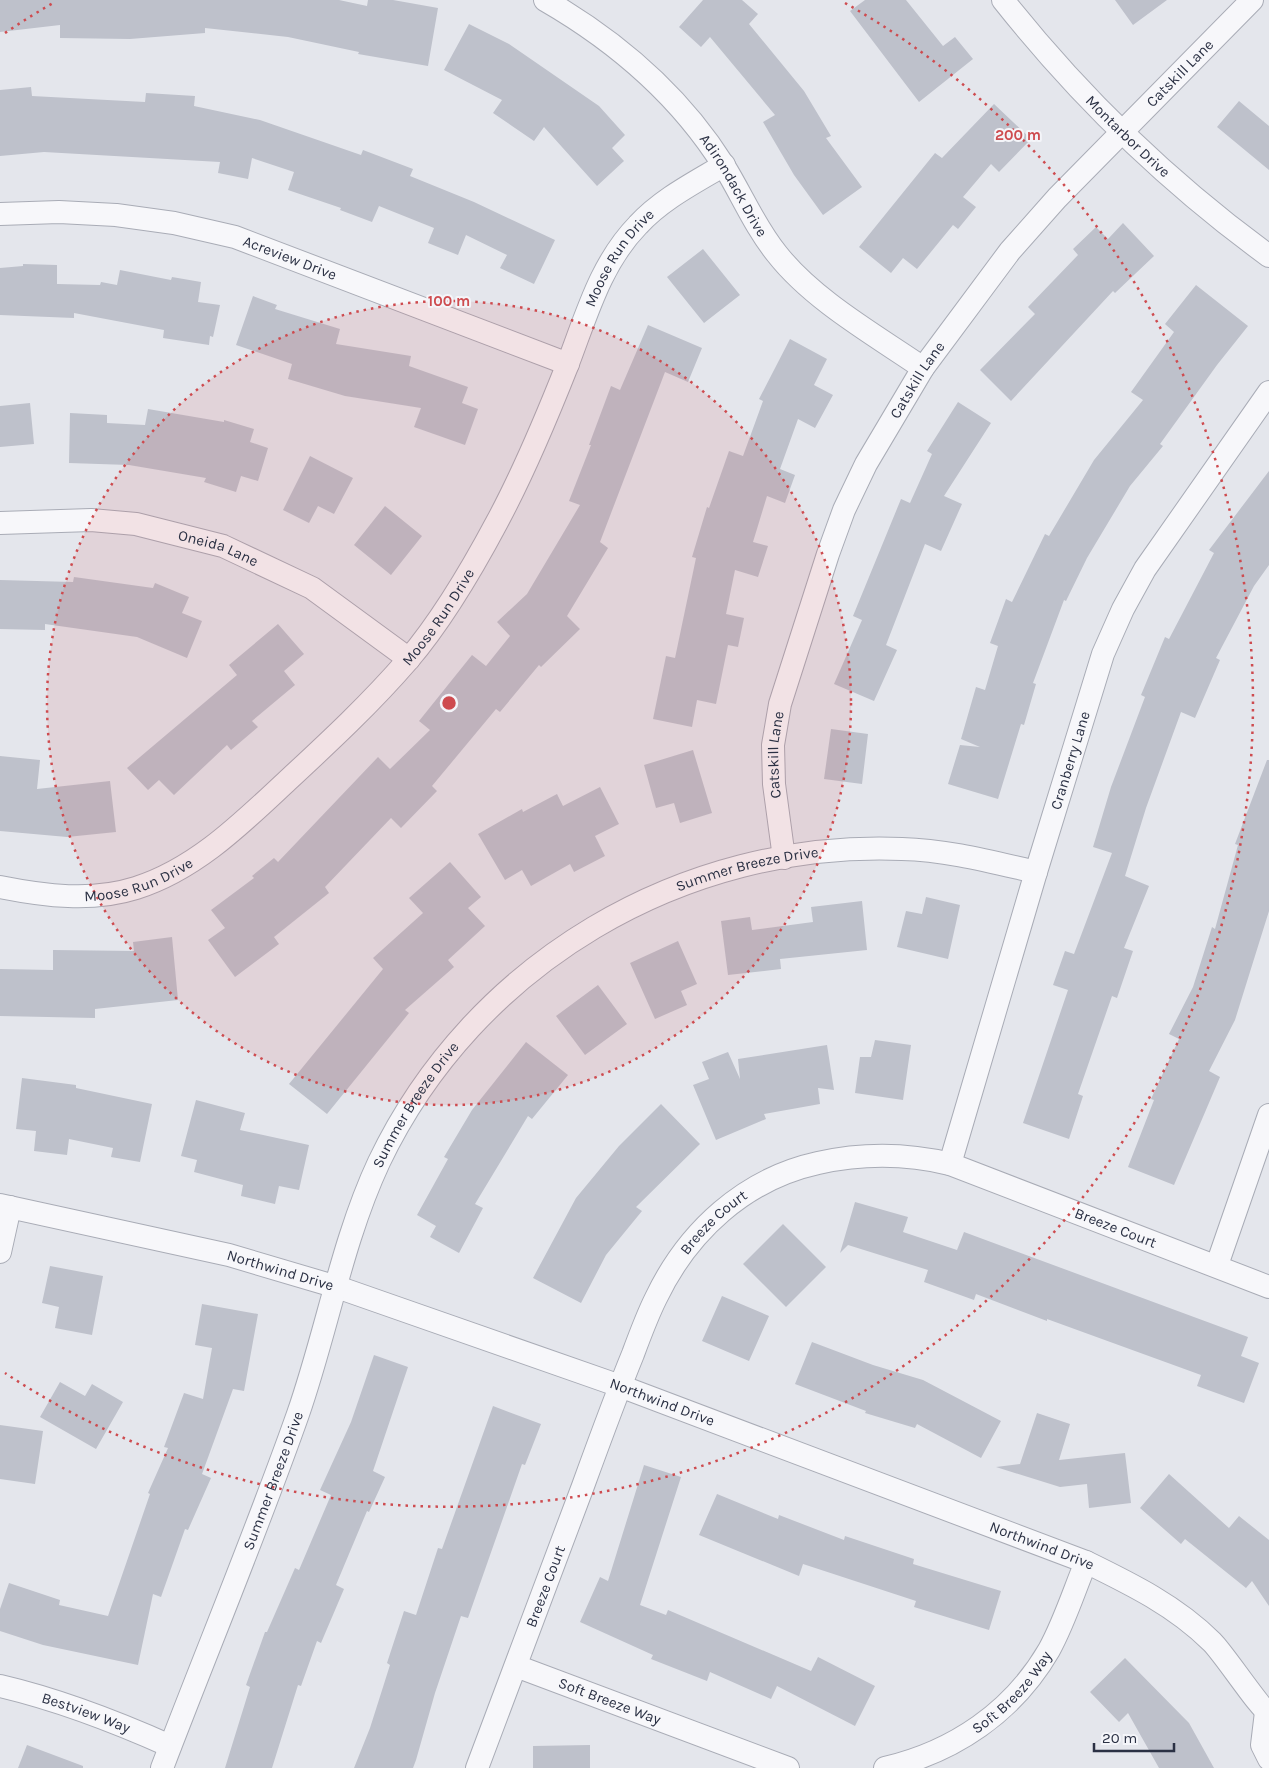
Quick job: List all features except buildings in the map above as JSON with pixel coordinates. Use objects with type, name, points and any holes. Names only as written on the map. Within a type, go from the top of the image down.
[{"type":"street","name":"Adirondack Drive","points":[[545,0],[608,42],[641,68],[670,95],[724,165],[760,230],[777,255],[794,272],[825,299],[923,368]]},
{"type":"street","name":"Montarbor Drive","points":[[1003,0],[1069,78],[1181,187],[1269,256]]},
{"type":"street","name":"Catskill Lane","points":[[784,858],[774,784],[773,745],[780,704],[795,650],[844,510],[866,464],[923,368],[1010,250],[1057,198],[1252,0]]},
{"type":"street","name":"Moose Run Drive","points":[[0,886],[64,896],[95,895],[134,888],[167,876],[202,856],[262,805],[356,715],[409,659],[456,593],[497,522],[532,454],[602,276],[624,242],[638,225],[668,199],[724,165]]},
{"type":"street","name":"Acreview Drive","points":[[0,214],[59,212],[116,215],[174,223],[235,237],[568,364]]},
{"type":"street","name":"Cranberry Lane","points":[[950,1164],[1036,872],[1103,654],[1123,609],[1145,569],[1178,519],[1269,392]]},
{"type":"street","name":"Oneida Lane","points":[[0,523],[82,520],[136,524],[223,546],[312,588],[409,659]]},
{"type":"street","name":"Summer Breeze Drive","points":[[162,1768],[299,1412],[359,1212],[378,1164],[400,1122],[426,1080],[456,1041],[497,1000],[540,964],[586,932],[642,900],[695,879],[784,858],[834,851],[905,849],[974,858],[1036,872]]},
{"type":"street","points":[[1217,1265],[1269,1115]]},
{"type":"street","name":"Breeze Court","points":[[477,1768],[620,1386],[656,1297],[677,1261],[702,1228],[734,1200],[768,1179],[807,1166],[849,1156],[919,1157],[950,1164],[1217,1265],[1269,1287]]},
{"type":"street","name":"Northwind Drive","points":[[5,1206],[229,1255],[337,1286],[620,1386],[1086,1562],[1130,1583],[1192,1622],[1235,1668],[1268,1713],[1262,1745],[1269,1759]]},
{"type":"street","points":[[0,1252],[5,1206]]},
{"type":"street","name":"Soft Breeze Way","points":[[885,1768],[924,1757],[955,1743],[984,1725],[1016,1694],[1050,1648],[1086,1562]]},
{"type":"street","name":"Soft Breeze Way","points":[[516,1666],[788,1768]]},
{"type":"street","name":"Bestview Way","points":[[0,1686],[46,1696],[96,1713],[170,1746]]}]
